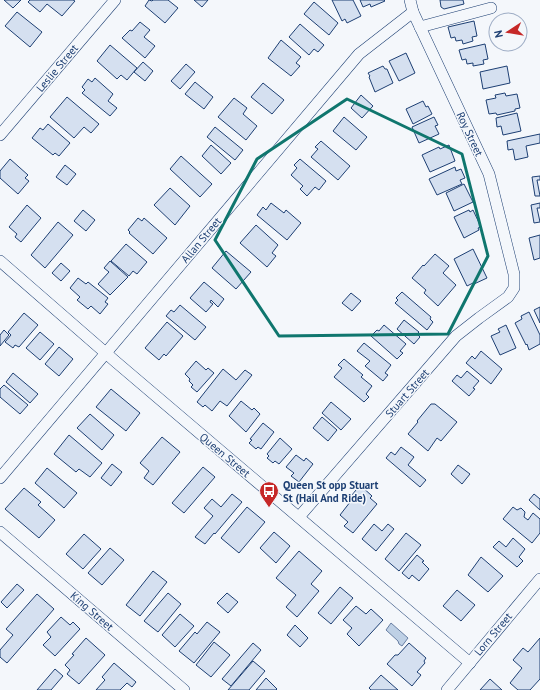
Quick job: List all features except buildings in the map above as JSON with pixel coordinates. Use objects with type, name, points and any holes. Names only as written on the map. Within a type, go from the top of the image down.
[{"type":"street","name":"Leslie Street","points":[[0,135],[114,0]]},
{"type":"street","name":"Roy Street","points":[[410,0],[413,12],[489,174],[514,274]]},
{"type":"street","points":[[420,27],[491,8]]},
{"type":"street","name":"Allan Street","points":[[0,478],[359,54],[413,12]]},
{"type":"street","name":"Queen Street","points":[[0,261],[299,518],[470,662]]},
{"type":"street","name":"Stuart Street","points":[[299,518],[456,336],[508,297],[514,288],[514,274]]},
{"type":"street","name":"King Street","points":[[0,532],[184,690]]},
{"type":"street","name":"Lorn Street","points":[[447,690],[540,579]]},
{"type":"highlighted area","points":[[347,99],[462,154],[488,256],[448,334],[279,336],[215,240],[257,159]]},
{"type":"water","points":[[391,623],[408,638],[402,646],[386,630]]},
{"type":"place","name":"Queen St opp Stuart St (Hail And Ride)","points":[[269,508]]}]
